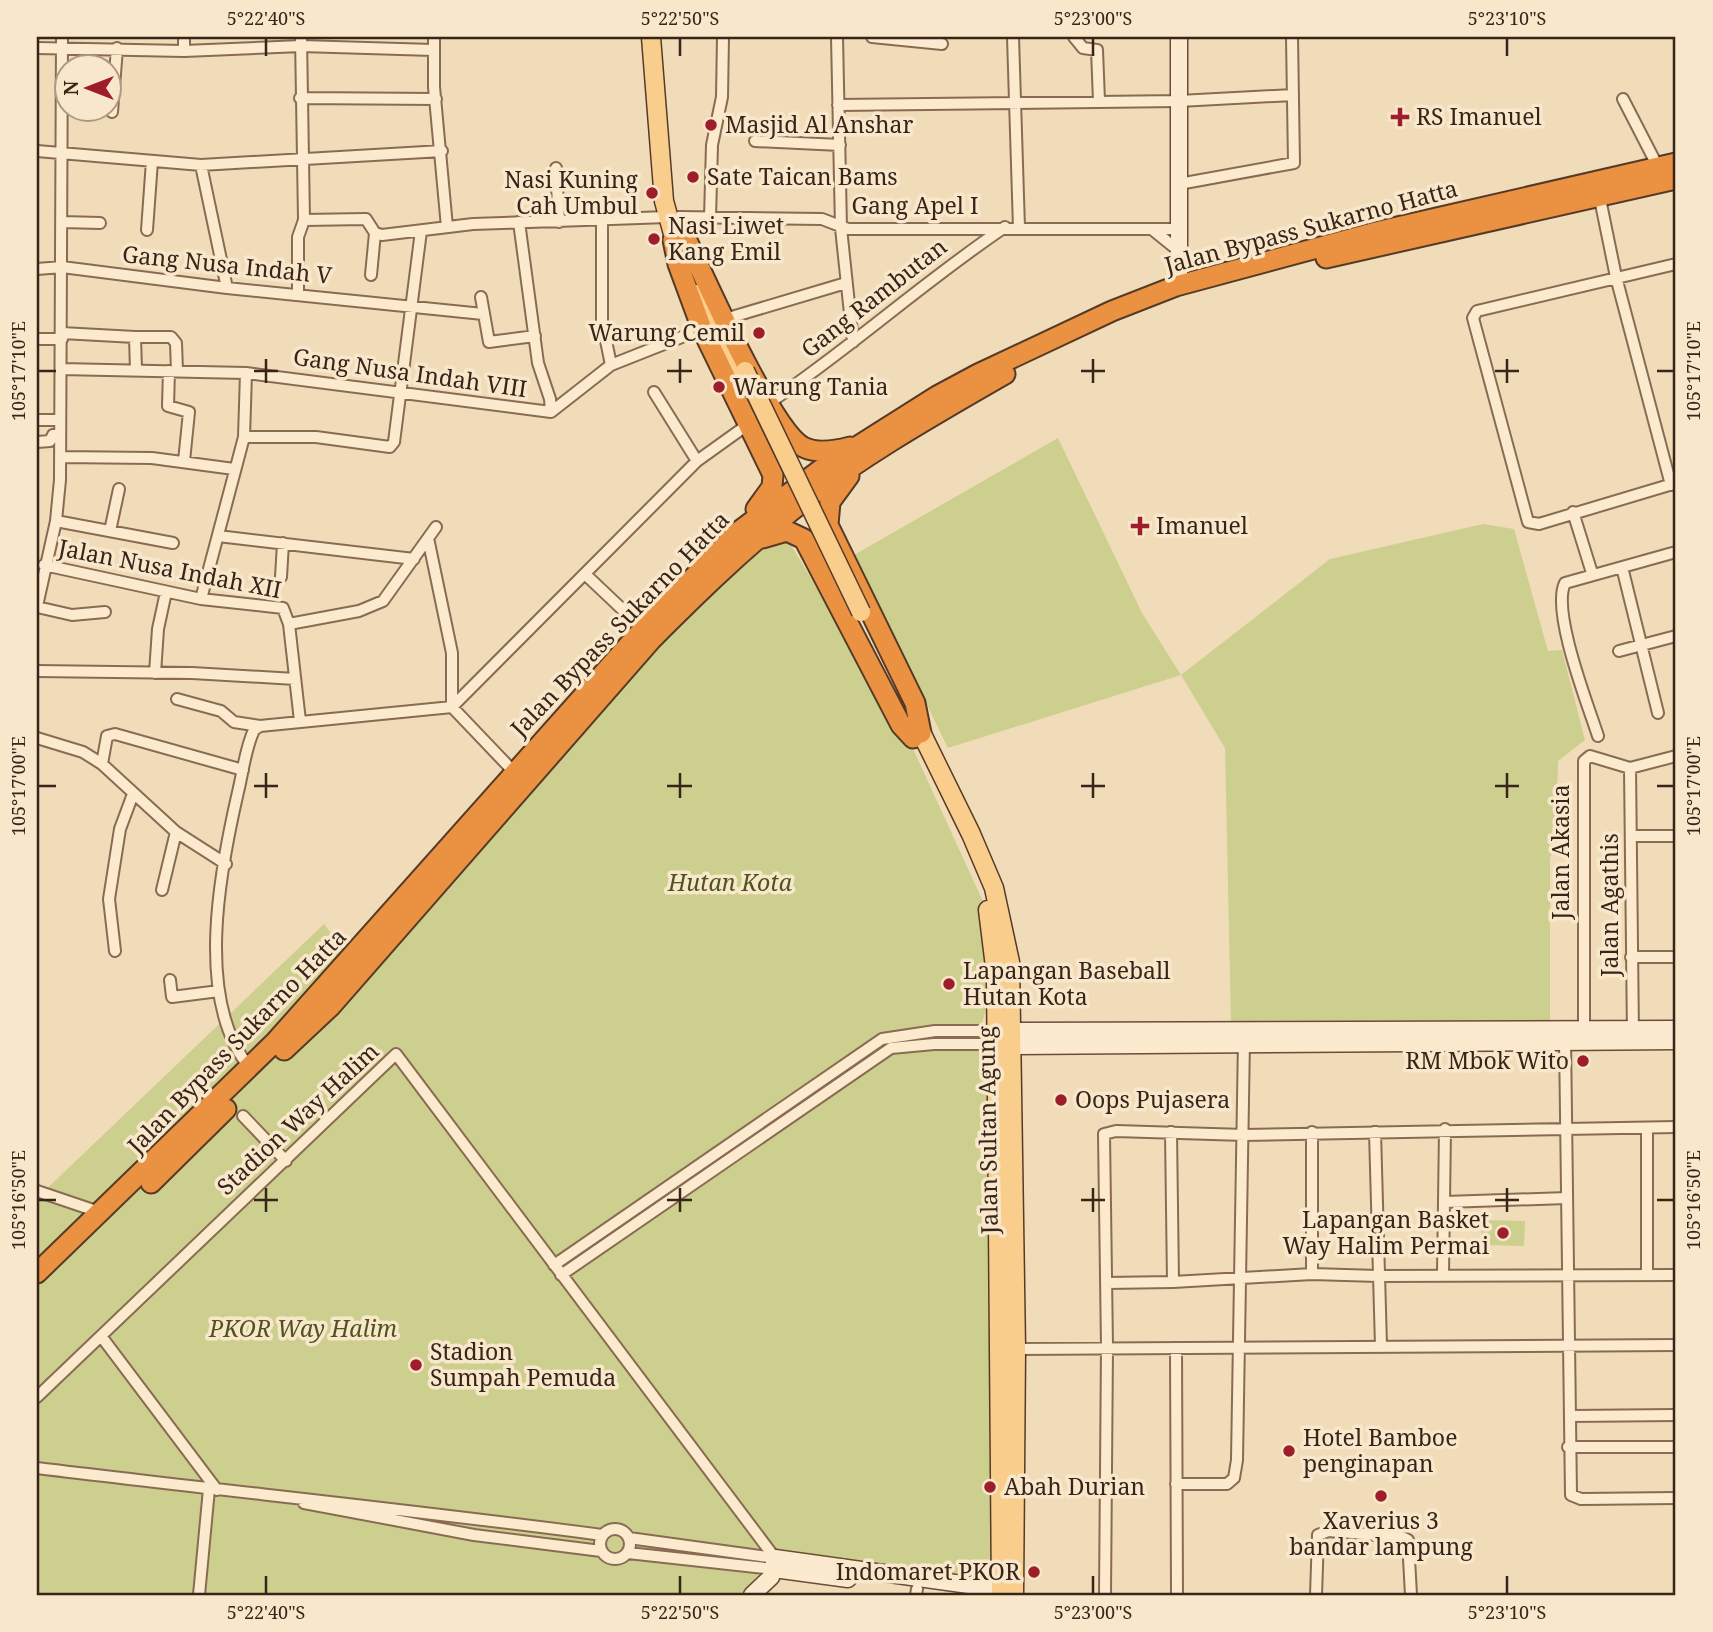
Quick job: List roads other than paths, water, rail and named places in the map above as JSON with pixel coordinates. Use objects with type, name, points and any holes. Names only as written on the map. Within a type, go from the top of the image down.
[{"type":"highway","name":"Jalan Bypass Sukarno Hatta","points":[[862,452],[1005,374],[1119,322],[1183,297],[1476,216],[1598,187],[1667,165]]},
{"type":"highway","name":"Jalan Bypass Sukarno Hatta","points":[[1598,187],[1676,179]]},
{"type":"highway","name":"Jalan Bypass Sukarno Hatta","points":[[37,1288],[196,1142],[262,1071],[331,1006],[643,629],[746,537],[792,510],[862,452],[937,396],[1111,311],[1176,286],[1293,252],[1476,216]]},
{"type":"highway","points":[[675,226],[779,421],[795,460],[792,468],[785,473],[770,466]]},
{"type":"highway","points":[[675,226],[678,264],[702,329],[770,466],[772,487],[746,537]]},
{"type":"highway","points":[[779,421],[793,439],[808,449],[862,452]]},
{"type":"highway","points":[[828,525],[831,499],[862,452]]},
{"type":"highway","points":[[815,514],[828,525],[915,703],[917,736],[901,725],[804,539],[800,524],[805,515],[815,514]]},
{"type":"highway","points":[[746,537],[784,531],[804,539]]},
{"type":"highway","name":"Jalan Bypass Sukarno Hatta","points":[[39,1267],[102,1213],[250,1068],[356,953],[513,772],[550,743],[652,639],[746,537]]},
{"type":"main road","points":[[651,37],[675,226]]},
{"type":"main road","points":[[661,37],[675,226]]},
{"type":"main road","name":"Jalan Sultan Agung","points":[[675,226],[740,374],[917,736],[963,842],[991,919],[1004,1038],[1010,1593]]},
{"type":"street","points":[[184,37],[184,51]]},
{"type":"street","points":[[433,37],[447,227]]},
{"type":"street","points":[[710,218],[712,145],[722,97],[723,37]]},
{"type":"street","points":[[837,37],[841,228],[853,342]]},
{"type":"street","points":[[872,37],[942,44]]},
{"type":"street","points":[[1013,37],[1019,228]]},
{"type":"street","points":[[1074,37],[1083,48],[1097,50],[1099,101]]},
{"type":"street","points":[[1176,286],[1179,251],[1179,37]]},
{"type":"street","points":[[1179,184],[1294,163],[1292,37]]},
{"type":"street","points":[[298,295],[298,237],[304,220],[301,41]]},
{"type":"street","points":[[37,48],[62,42],[184,51],[301,41],[351,42],[433,50]]},
{"type":"street","points":[[62,42],[64,152],[60,457],[56,521],[38,591],[37,606],[72,615],[105,612]]},
{"type":"street","points":[[117,48],[117,52]]},
{"type":"street","points":[[838,105],[1179,101],[1293,95]]},
{"type":"street","points":[[300,98],[436,99]]},
{"type":"street","points":[[1623,99],[1667,165]]},
{"type":"street","points":[[755,141],[840,145]]},
{"type":"street","points":[[37,151],[201,164],[442,151]]},
{"type":"street","points":[[147,230],[152,161]]},
{"type":"street","points":[[201,164],[227,288]]},
{"type":"street","points":[[556,168],[559,222]]},
{"type":"street","points":[[1598,187],[1616,277],[1674,484],[1539,524],[1528,522],[1473,318],[1477,312],[1616,277],[1676,264]]},
{"type":"street","name":"Gang Apel I","points":[[375,233],[519,222],[602,221],[675,226],[710,218],[822,219],[841,228],[1179,229]]},
{"type":"street","points":[[304,220],[366,219],[375,233],[371,275]]},
{"type":"street","points":[[602,221],[602,321],[611,365]]},
{"type":"street","points":[[63,222],[100,223]]},
{"type":"street","points":[[519,222],[538,363],[550,399],[551,412]]},
{"type":"street","name":"Gang Rambutan","points":[[769,403],[853,342],[942,269],[1005,227]]},
{"type":"street","points":[[1153,230],[1179,251]]},
{"type":"street","points":[[244,437],[309,437],[390,447],[414,307],[422,231]]},
{"type":"street","name":"Gang Nusa Indah V","points":[[37,269],[62,267],[227,288],[483,314]]},
{"type":"street","points":[[725,319],[846,283]]},
{"type":"street","points":[[481,297],[488,340],[491,343],[535,336]]},
{"type":"street","points":[[551,412],[611,365],[702,329]]},
{"type":"street","points":[[37,339],[62,336],[171,337],[176,343],[168,406],[187,409],[189,412],[184,461]]},
{"type":"street","points":[[135,337],[136,370]]},
{"type":"street","name":"Gang Nusa Indah VIII","points":[[61,369],[246,373],[551,412]]},
{"type":"street","points":[[201,599],[244,437],[246,373]]},
{"type":"street","points":[[654,392],[697,461]]},
{"type":"street","points":[[37,420],[60,420]]},
{"type":"street","points":[[177,699],[215,708],[234,722],[260,726],[452,707],[697,461],[750,423]]},
{"type":"street","points":[[37,442],[50,441],[53,435],[60,434]]},
{"type":"street","points":[[60,457],[184,461],[234,469]]},
{"type":"street","points":[[110,531],[119,489]]},
{"type":"street","points":[[1573,512],[1592,573]]},
{"type":"street","points":[[56,521],[173,543]]},
{"type":"street","points":[[300,721],[288,619],[372,607],[391,591],[436,527]]},
{"type":"street","points":[[218,536],[414,559]]},
{"type":"street","points":[[429,538],[452,653],[452,707],[513,772]]},
{"type":"street","points":[[281,577],[283,543]]},
{"type":"street","points":[[1598,736],[1560,601],[1565,583],[1592,573],[1676,552]]},
{"type":"street","points":[[598,562],[602,589]]},
{"type":"street","name":"Jalan Nusa Indah XII","points":[[44,565],[201,599],[283,608],[288,619]]},
{"type":"street","points":[[1622,567],[1658,713]]},
{"type":"street","points":[[586,575],[643,629]]},
{"type":"street","points":[[155,673],[157,636],[166,592]]},
{"type":"street","points":[[1619,651],[1676,636]]},
{"type":"street","points":[[37,671],[295,679]]},
{"type":"street","points":[[250,1068],[231,1036],[219,991],[217,941],[226,864],[243,770],[250,738],[260,726]]},
{"type":"street","points":[[102,764],[107,736],[115,734],[243,770]]},
{"type":"street","points":[[37,738],[83,751],[102,764],[176,832],[226,864]]},
{"type":"street","name":"Jalan Akasia","points":[[1584,1037],[1582,769],[1584,761],[1590,756],[1630,768]]},
{"type":"street","points":[[1630,768],[1676,756]]},
{"type":"street","name":"Jalan Agathis","points":[[1630,768],[1633,1035]]},
{"type":"street","points":[[115,951],[109,899],[120,829],[133,794]]},
{"type":"street","points":[[162,890],[176,832]]},
{"type":"street","points":[[1631,836],[1676,836]]},
{"type":"street","points":[[1631,957],[1676,957]]},
{"type":"street","points":[[170,980],[171,995],[175,998],[219,991]]},
{"type":"street","points":[[561,1275],[891,1048],[1004,1038],[1584,1037],[1633,1035],[1676,1029]]},
{"type":"street","points":[[554,1265],[882,1039],[935,1031],[1004,1038]]},
{"type":"street","points":[[1633,1035],[1676,1041]]},
{"type":"street","points":[[1564,1037],[1571,1495],[1581,1499],[1676,1498]]},
{"type":"street","points":[[1176,1483],[1227,1484],[1234,1478],[1242,1277],[1244,1039]]},
{"type":"street","name":"Stadion Way Halim","points":[[37,1397],[396,1054],[775,1564]]},
{"type":"street","points":[[243,1116],[286,1161]]},
{"type":"street","points":[[1105,1595],[1107,1348],[1104,1134],[1115,1131],[1244,1135],[1445,1129],[1676,1127]]},
{"type":"street","points":[[1647,1128],[1647,1274]]},
{"type":"street","points":[[1443,1275],[1445,1129]]},
{"type":"street","points":[[1171,1132],[1173,1282]]},
{"type":"street","points":[[1312,1132],[1312,1273]]},
{"type":"street","points":[[1375,1132],[1381,1346]]},
{"type":"street","points":[[37,1191],[102,1213]]},
{"type":"street","points":[[1445,1202],[1567,1198]]},
{"type":"street","points":[[1106,1283],[1173,1282],[1312,1273],[1378,1276],[1676,1275]]},
{"type":"street","points":[[101,1336],[213,1489],[200,1595]]},
{"type":"street","points":[[1008,1350],[1676,1345]]},
{"type":"street","points":[[1176,1348],[1177,1595]]},
{"type":"street","points":[[1570,1416],[1676,1415]]},
{"type":"street","points":[[1569,1447],[1676,1447]]},
{"type":"street","points":[[37,1468],[295,1500],[396,1508],[602,1535],[616,1529],[629,1538],[917,1592],[968,1595]]},
{"type":"street","points":[[295,1500],[320,1508],[442,1529],[601,1551],[614,1560],[628,1553],[775,1564],[1010,1593]]},
{"type":"street","points":[[394,1521],[396,1508]]},
{"type":"street","points":[[442,1529],[444,1514]]},
{"type":"street","points":[[1316,1595],[1318,1535],[1322,1532],[1402,1536],[1408,1540],[1411,1595]]},
{"type":"street","points":[[601,1551],[602,1535]]},
{"type":"street","points":[[628,1553],[629,1538]]},
{"type":"street","points":[[752,1595],[775,1564]]},
{"type":"place","name":"RS Imanuel","points":[[1400,117]]},
{"type":"place","name":"Masjid Al Anshar","points":[[711,125]]},
{"type":"place","name":"Sate Taican Bams","points":[[693,177]]},
{"type":"place","name":"Nasi Kuning Cah Umbul","points":[[652,193]]},
{"type":"place","name":"Nasi Liwet Kang Emil","points":[[654,239]]},
{"type":"place","name":"Warung Cemil","points":[[759,333]]},
{"type":"place","name":"Warung Tania","points":[[719,387]]},
{"type":"place","name":"Imanuel","points":[[1140,526]]},
{"type":"place","name":"Lapangan Baseball Hutan Kota","points":[[949,984]]},
{"type":"place","name":"RM Mbok Wito","points":[[1583,1061]]},
{"type":"place","name":"Oops Pujasera","points":[[1061,1100]]},
{"type":"place","name":"Lapangan Basket Way Halim Permai","points":[[1503,1233]]},
{"type":"place","name":"Stadion Sumpah Pemuda","points":[[416,1365]]},
{"type":"place","name":"Hotel Bamboe penginapan","points":[[1289,1451]]},
{"type":"place","name":"Abah Durian","points":[[990,1487]]},
{"type":"place","name":"Xaverius 3 bandar lampung","points":[[1381,1496]]},
{"type":"place","name":"Indomaret PKOR","points":[[1034,1572]]},
{"type":"park label","name":"Hutan Kota","points":[[730,883]]},
{"type":"park label","name":"PKOR Way Halim","points":[[303,1329]]}]
